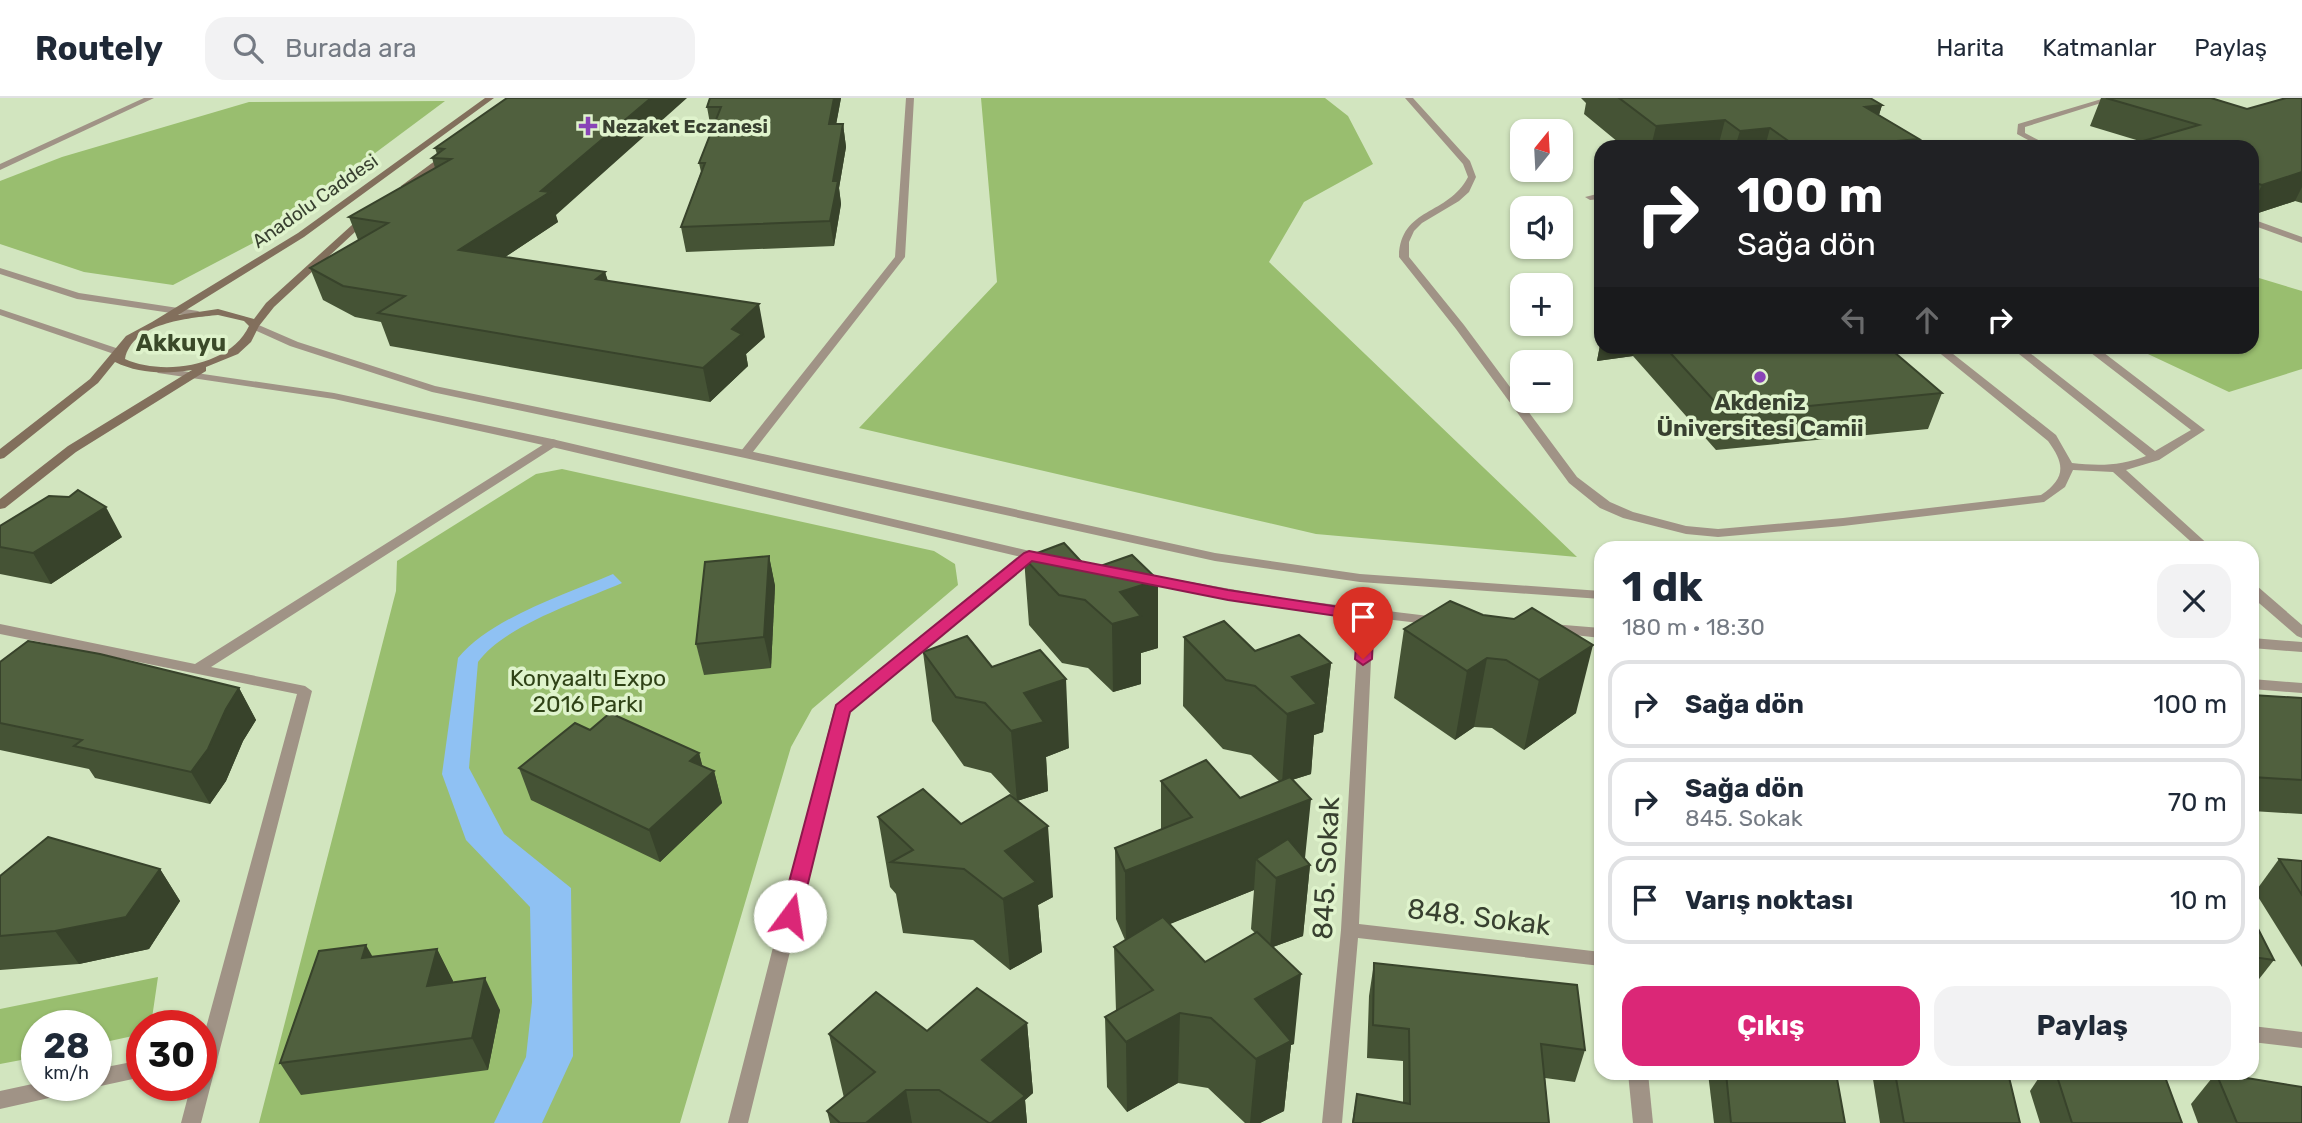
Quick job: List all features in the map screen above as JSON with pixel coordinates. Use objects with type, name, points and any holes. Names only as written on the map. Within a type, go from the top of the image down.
[{"type":"main road","name":"Anadolu Caddesi","points":[[118,352],[125,342],[301,235],[490,98]]},
{"type":"main road","name":"Anadolu Caddesi","points":[[399,192],[462,145]]},
{"type":"main road","name":"Anadolu Caddesi","points":[[229,354],[253,335],[254,326],[270,305],[378,208]]},
{"type":"main road","points":[[156,324],[198,314],[236,314],[248,319],[254,326]]},
{"type":"main road","points":[[118,352],[119,360],[128,367],[162,371],[185,368],[229,354]]},
{"type":"main road","points":[[0,455],[94,381],[118,352]]},
{"type":"main road","points":[[0,505],[72,449],[229,354]]},
{"type":"street","points":[[0,167],[150,98]]},
{"type":"street","points":[[745,454],[900,257],[911,98]]},
{"type":"street","points":[[1409,98],[1467,163],[1472,177],[1463,194],[1410,228],[1402,246],[1404,257],[1460,327],[1573,480],[1605,505],[1654,524],[1718,533],[2044,498],[2065,481],[2067,466],[2063,452],[2052,438],[1946,354]]},
{"type":"street","points":[[2030,140],[2021,134],[2021,126],[2113,98]]},
{"type":"street","points":[[1590,197],[1594,197]]},
{"type":"street","points":[[2259,225],[2302,240]]},
{"type":"street","points":[[0,271],[77,296],[198,314]]},
{"type":"street","points":[[0,312],[118,352]]},
{"type":"street","points":[[254,326],[294,344],[432,389],[745,454],[1215,557],[1360,578],[1594,595]]},
{"type":"street","points":[[2024,354],[2155,457]]},
{"type":"street","points":[[2067,466],[2118,470],[2132,467],[2155,457],[2199,430],[2098,354]]},
{"type":"street","points":[[162,371],[334,396],[552,443],[1056,561]]},
{"type":"street","points":[[197,669],[552,443]]},
{"type":"street","points":[[2118,470],[2198,541]]},
{"type":"street","points":[[738,1123],[842,709],[1029,556]]},
{"type":"street","points":[[1122,574],[1228,595],[1366,616],[1449,622]]},
{"type":"street","points":[[2259,595],[2302,633]]},
{"type":"street","name":"845. Sokak","points":[[1332,1123],[1350,930],[1366,616]]},
{"type":"street","points":[[1532,628],[1594,632]]},
{"type":"street","points":[[0,629],[305,691],[217,1010]]},
{"type":"street","points":[[2259,644],[2302,647]]},
{"type":"street","points":[[2259,685],[2302,688]]},
{"type":"street","name":"848. Sokak","points":[[1350,930],[1594,958]]},
{"type":"street","points":[[2259,1035],[2302,1041]]},
{"type":"street","points":[[1639,1080],[1643,1123]]},
{"type":"street","points":[[0,1100],[21,1095]]},
{"type":"street","points":[[191,1123],[197,1101]]},
{"type":"green space","points":[[981,98],[1325,98],[1348,116],[1373,164],[1304,202],[1269,262],[1577,557],[1316,534],[859,428],[997,282]]},
{"type":"green space","points":[[445,101],[257,241],[173,285],[84,272],[0,244],[0,181],[62,157],[249,102]]},
{"type":"green space","points":[[2259,278],[2302,291],[2302,369],[2229,392],[2148,354],[2259,354]]},
{"type":"green space","name":"Konyaaltı Expo 2016 Parkı","points":[[562,469],[934,551],[955,564],[958,585],[812,709],[791,747],[680,1123],[259,1123],[396,591],[397,561],[536,474]]},
{"type":"green space","points":[[158,977],[153,1010],[126,1010],[126,1037],[112,1041],[112,1010],[21,1010],[21,1060],[0,1064],[0,1009]]},
{"type":"water","points":[[613,574],[622,583],[524,626],[490,649],[478,662],[469,768],[504,834],[571,888],[573,1056],[542,1123],[494,1123],[526,1057],[532,1002],[530,907],[466,840],[442,774],[458,658],[472,643],[509,619]]},
{"type":"building","points":[[507,98],[651,98],[541,191],[550,192],[459,250],[605,272],[596,279],[759,304],[732,329],[742,334],[703,368],[378,313],[405,296],[343,286],[310,268],[388,223],[349,217],[451,159],[432,158],[444,149],[435,148]]},
{"type":"building","points":[[710,98],[834,98],[829,124],[843,124],[833,181],[838,181],[830,221],[681,227],[705,163],[699,163],[721,107],[707,107]]},
{"type":"building","points":[[1619,98],[1870,98],[1882,105],[1865,107],[1919,139],[1787,140],[1770,128],[1740,131],[1725,120],[1656,126]]},
{"type":"building","points":[[2106,98],[2211,98],[2247,109],[2286,98],[2302,98],[2302,172],[2259,184],[2259,140],[2147,140],[2199,125]]},
{"type":"building","points":[[1671,354],[1896,354],[1942,393],[1726,414]]},
{"type":"building","points":[[78,490],[106,507],[33,553],[0,547],[0,526],[49,496],[69,497]]},
{"type":"building","points":[[1064,543],[1089,570],[1132,555],[1158,580],[1120,592],[1141,616],[1112,624],[1085,600],[1059,595],[1024,558]]},
{"type":"building","points":[[769,556],[764,637],[696,644],[705,562]]},
{"type":"building","points":[[1450,601],[1483,615],[1514,619],[1532,608],[1593,645],[1539,680],[1506,660],[1487,658],[1467,671],[1404,629]]},
{"type":"building","points":[[1224,621],[1255,651],[1299,635],[1331,663],[1292,677],[1317,704],[1287,714],[1255,686],[1226,680],[1184,637]]},
{"type":"building","points":[[967,636],[992,667],[1040,650],[1066,679],[1024,693],[1044,722],[1011,731],[985,703],[956,697],[923,652]]},
{"type":"building","points":[[28,641],[100,654],[239,688],[208,749],[191,772],[74,746],[82,740],[0,723],[0,662]]},
{"type":"building","points":[[2259,695],[2302,698],[2302,780],[2259,777]]},
{"type":"building","points":[[610,713],[699,753],[690,761],[714,771],[649,830],[519,768],[575,723],[590,730]]},
{"type":"building","points":[[1206,760],[1240,798],[1290,777],[1311,799],[1125,871],[1115,848],[1192,817],[1161,781]]},
{"type":"building","points":[[923,789],[961,824],[1010,795],[1048,826],[1005,851],[1036,882],[1003,899],[964,869],[891,862],[913,850],[878,817]]},
{"type":"building","points":[[48,837],[160,869],[126,917],[55,931],[0,936],[0,876]]},
{"type":"building","points":[[1288,839],[1310,865],[1276,878],[1256,859]]},
{"type":"building","points":[[2279,859],[2302,861],[2302,895]]},
{"type":"building","points":[[1163,917],[1205,962],[1257,932],[1301,974],[1255,999],[1291,1041],[1256,1059],[1211,1018],[1180,1013],[1126,1042],[1105,1017],[1153,990],[1114,947]]},
{"type":"building","points":[[2259,931],[2274,960],[2259,958]]},
{"type":"building","points":[[366,945],[362,958],[437,949],[427,986],[485,978],[472,1038],[280,1063],[319,951]]},
{"type":"building","points":[[1374,963],[1577,985],[1585,1050],[1541,1044],[1549,1123],[1353,1123],[1357,1094],[1410,1104],[1409,1029],[1373,1025]]},
{"type":"building","points":[[977,988],[1027,1023],[982,1060],[1025,1096],[991,1123],[939,1090],[906,1090],[866,1123],[840,1123],[827,1111],[875,1072],[829,1034],[876,992],[927,1031]]},
{"type":"building","points":[[1727,1080],[1837,1080],[1845,1123],[1731,1123]]},
{"type":"building","points":[[1896,1080],[2010,1080],[2020,1123],[1904,1123]]},
{"type":"building","points":[[2058,1080],[2166,1080],[2182,1123],[2072,1123]]},
{"type":"building","points":[[2219,1080],[2259,1080],[2302,1087],[2302,1123],[2237,1123]]},
{"type":"place","name":"Nezaket Eczanesi","points":[[588,126]]},
{"type":"place","name":"Akdeniz Üniversitesi Camii","points":[[1760,377]]},
{"type":"district","name":"Akkuyu","points":[[181,343]]},
{"type":"route","points":[[790,916],[842,709],[1029,556],[1228,595],[1366,616],[1363,659]]}]
